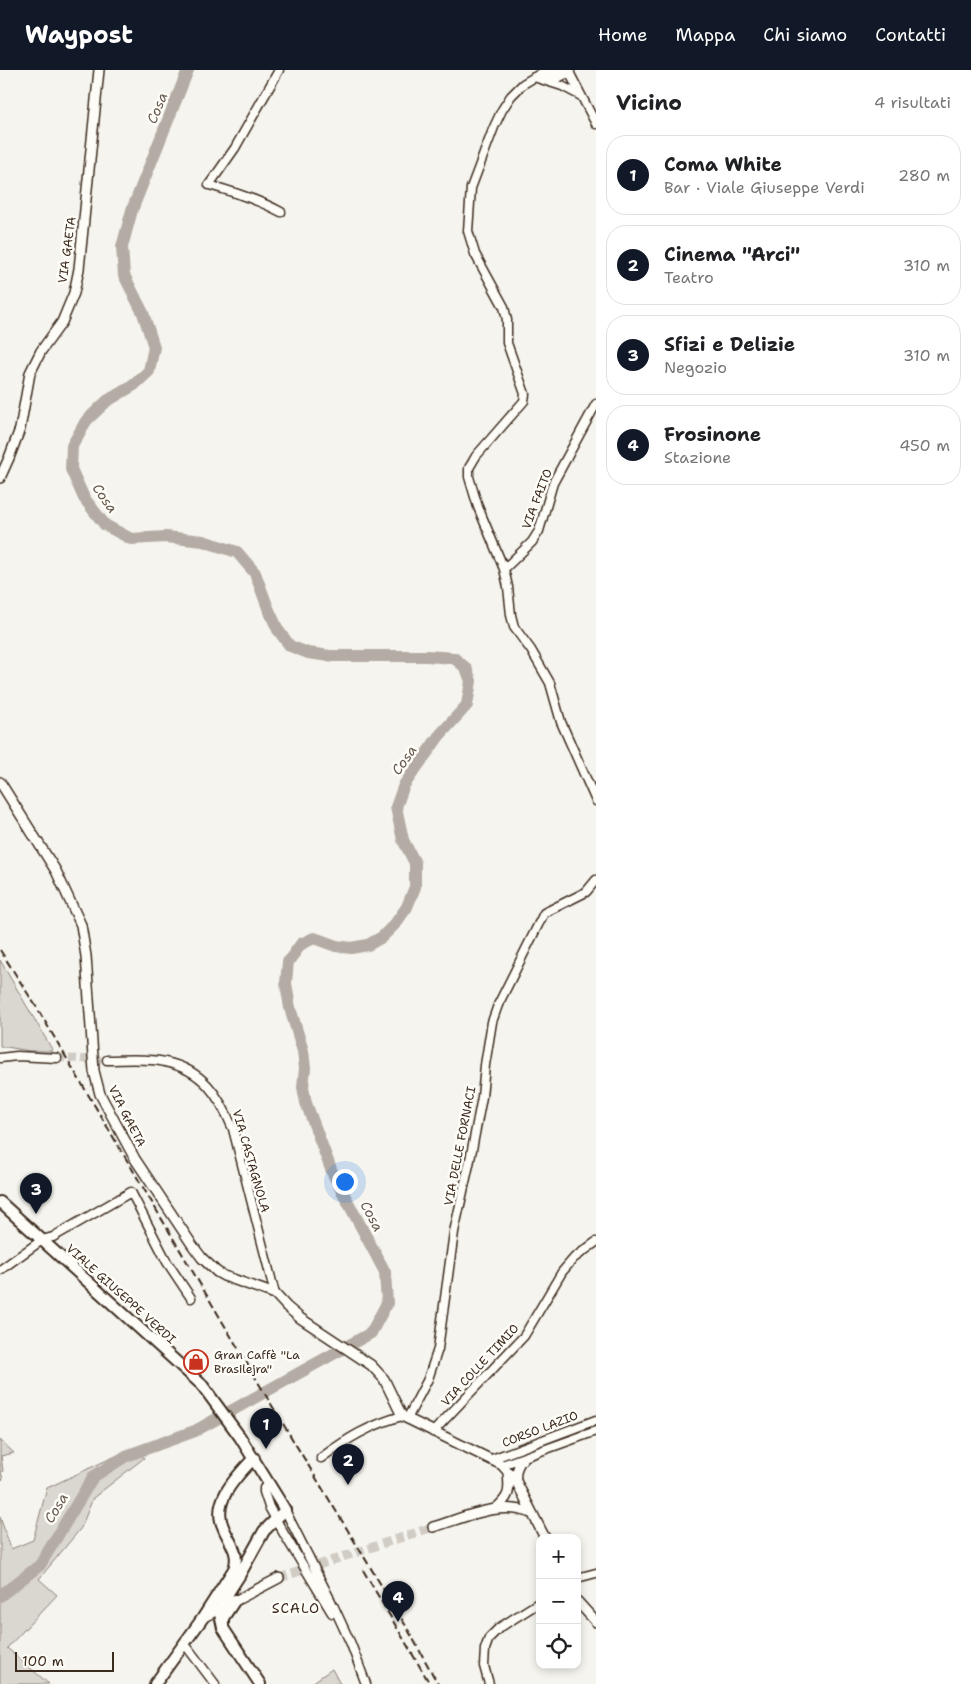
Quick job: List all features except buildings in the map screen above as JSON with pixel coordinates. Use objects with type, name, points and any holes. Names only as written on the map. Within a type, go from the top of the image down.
[{"type":"main road","name":"VIALE GIUSEPPE VERDI","points":[[0,1202],[202,1385],[240,1436],[285,1510]]},
{"type":"main road","points":[[155,1684],[205,1617],[208,1606],[232,1574],[236,1564],[234,1548],[222,1524],[221,1511],[224,1497],[230,1485],[254,1458]]},
{"type":"main road","points":[[223,1628],[220,1619],[223,1601],[259,1538],[277,1521],[285,1510]]},
{"type":"main road","points":[[223,1628],[223,1618],[235,1600]]},
{"type":"main road","points":[[205,1617],[216,1618],[260,1684]]},
{"type":"street","name":"VIA GAETA","points":[[0,478],[20,429],[30,373],[41,350],[62,322],[74,293],[79,269],[99,70]]},
{"type":"street","points":[[279,70],[235,148],[209,185],[268,205],[281,212]]},
{"type":"street","points":[[596,124],[569,71],[542,73],[523,84],[511,96],[502,110],[471,188],[468,213],[468,231],[475,254],[504,307],[507,320],[507,343],[525,394],[524,401],[476,456],[469,468],[469,477],[478,507],[504,569],[508,587],[510,615],[514,627],[531,650],[550,682],[561,722],[596,801]]},
{"type":"street","points":[[542,73],[583,98]]},
{"type":"street","name":"VIA FAITO","points":[[504,569],[532,542],[539,531],[553,483],[596,404]]},
{"type":"street","name":"VIA GAETA","points":[[0,782],[56,871],[81,925],[86,956],[94,1071],[100,1094],[135,1158],[202,1258],[224,1276],[275,1294],[287,1307],[371,1365],[384,1379],[404,1417]]},
{"type":"street","name":"VIA DELLE FORNACI","points":[[404,1417],[428,1379],[438,1349],[449,1258],[482,1098],[492,1022],[498,1005],[544,913],[586,892],[596,880]]},
{"type":"street","points":[[0,1051],[17,1056]]},
{"type":"street","points":[[0,1058],[17,1056],[56,1058]]},
{"type":"street","name":"VIA CASTAGNOLA","points":[[107,1060],[164,1061],[187,1069],[207,1083],[224,1106],[233,1129],[275,1294]]},
{"type":"street","points":[[0,1270],[42,1240],[53,1237],[131,1192],[167,1262],[191,1298]]},
{"type":"street","name":"VIA COLLE TIMIO","points":[[433,1432],[524,1336],[562,1272],[574,1258],[596,1242]]},
{"type":"street","points":[[321,1458],[350,1437],[370,1426],[404,1417],[492,1459],[505,1468],[516,1481],[543,1534]]},
{"type":"street","name":"CORSO LAZIO","points":[[492,1459],[596,1420]]},
{"type":"street","name":"CORSO LAZIO","points":[[505,1468],[526,1456],[596,1431]]},
{"type":"street","name":"CORSO LAZIO","points":[[516,1481],[516,1470],[526,1456]]},
{"type":"street","points":[[495,1509],[507,1497],[509,1489],[505,1468]]},
{"type":"street","points":[[269,1483],[264,1488],[264,1492],[277,1521],[351,1644]]},
{"type":"street","points":[[507,1497],[523,1495]]},
{"type":"street","points":[[512,1508],[523,1495]]},
{"type":"street","points":[[433,1527],[495,1509],[512,1508],[533,1514]]},
{"type":"street","points":[[285,1510],[327,1592],[351,1644],[366,1684]]},
{"type":"street","points":[[581,1577],[596,1573]]},
{"type":"street","points":[[205,1617],[279,1578]]},
{"type":"street","points":[[489,1684],[484,1666],[485,1649],[489,1638],[499,1628],[536,1605]]},
{"type":"street","points":[[581,1605],[596,1622]]},
{"type":"street","points":[[184,1643],[215,1684]]},
{"type":"shaded area","points":[[0,960],[53,1051],[30,1051],[0,1046]]},
{"type":"shaded area","points":[[0,1440],[14,1453],[1,1456],[3,1479],[0,1480]]},
{"type":"shaded area","points":[[135,1447],[144,1458],[93,1498],[81,1528],[39,1579],[57,1595],[7,1648],[49,1684],[0,1684],[0,1517],[11,1549],[33,1540],[47,1488]]},
{"type":"shaded area","points":[[332,1669],[340,1684],[311,1684],[312,1683]]},
{"type":"waterway","name":"Cosa","points":[[0,1596],[40,1565],[93,1477],[126,1456],[195,1431],[371,1333],[387,1303],[385,1272],[332,1172],[306,1103],[303,1087],[305,1068],[303,1051],[290,1008],[286,983],[288,962],[301,944],[314,938],[336,946],[351,948],[368,945],[382,937],[395,924],[407,907],[415,887],[415,863],[403,840],[396,807],[404,785],[439,736],[467,705],[471,681],[466,668],[454,658],[427,656],[330,656],[308,653],[290,646],[278,630],[255,573],[237,552],[203,541],[166,537],[131,539],[105,525],[84,498],[71,469],[72,446],[86,421],[107,401],[134,385],[149,371],[154,347],[143,313],[124,275],[122,247],[132,210],[188,70]]},
{"type":"tunnel","points":[[57,1058],[107,1060]]},
{"type":"tunnel","points":[[279,1578],[433,1527]]},
{"type":"railway","points":[[0,950],[37,1008],[271,1404],[406,1626],[438,1684]]},
{"type":"railway","points":[[363,1570],[430,1684]]},
{"type":"place","name":"Sfizi e Delizie","points":[[36,1214]]},
{"type":"place","name":"Gran Caffè \"La Brasilejra\"","points":[[196,1362]]},
{"type":"place","name":"Coma White","points":[[266,1449]]},
{"type":"place","name":"Cinema \"Arci\"","points":[[348,1485]]},
{"type":"place","name":"Frosinone","points":[[398,1622]]},
{"type":"district","name":"SCALO","points":[[296,1608]]}]
